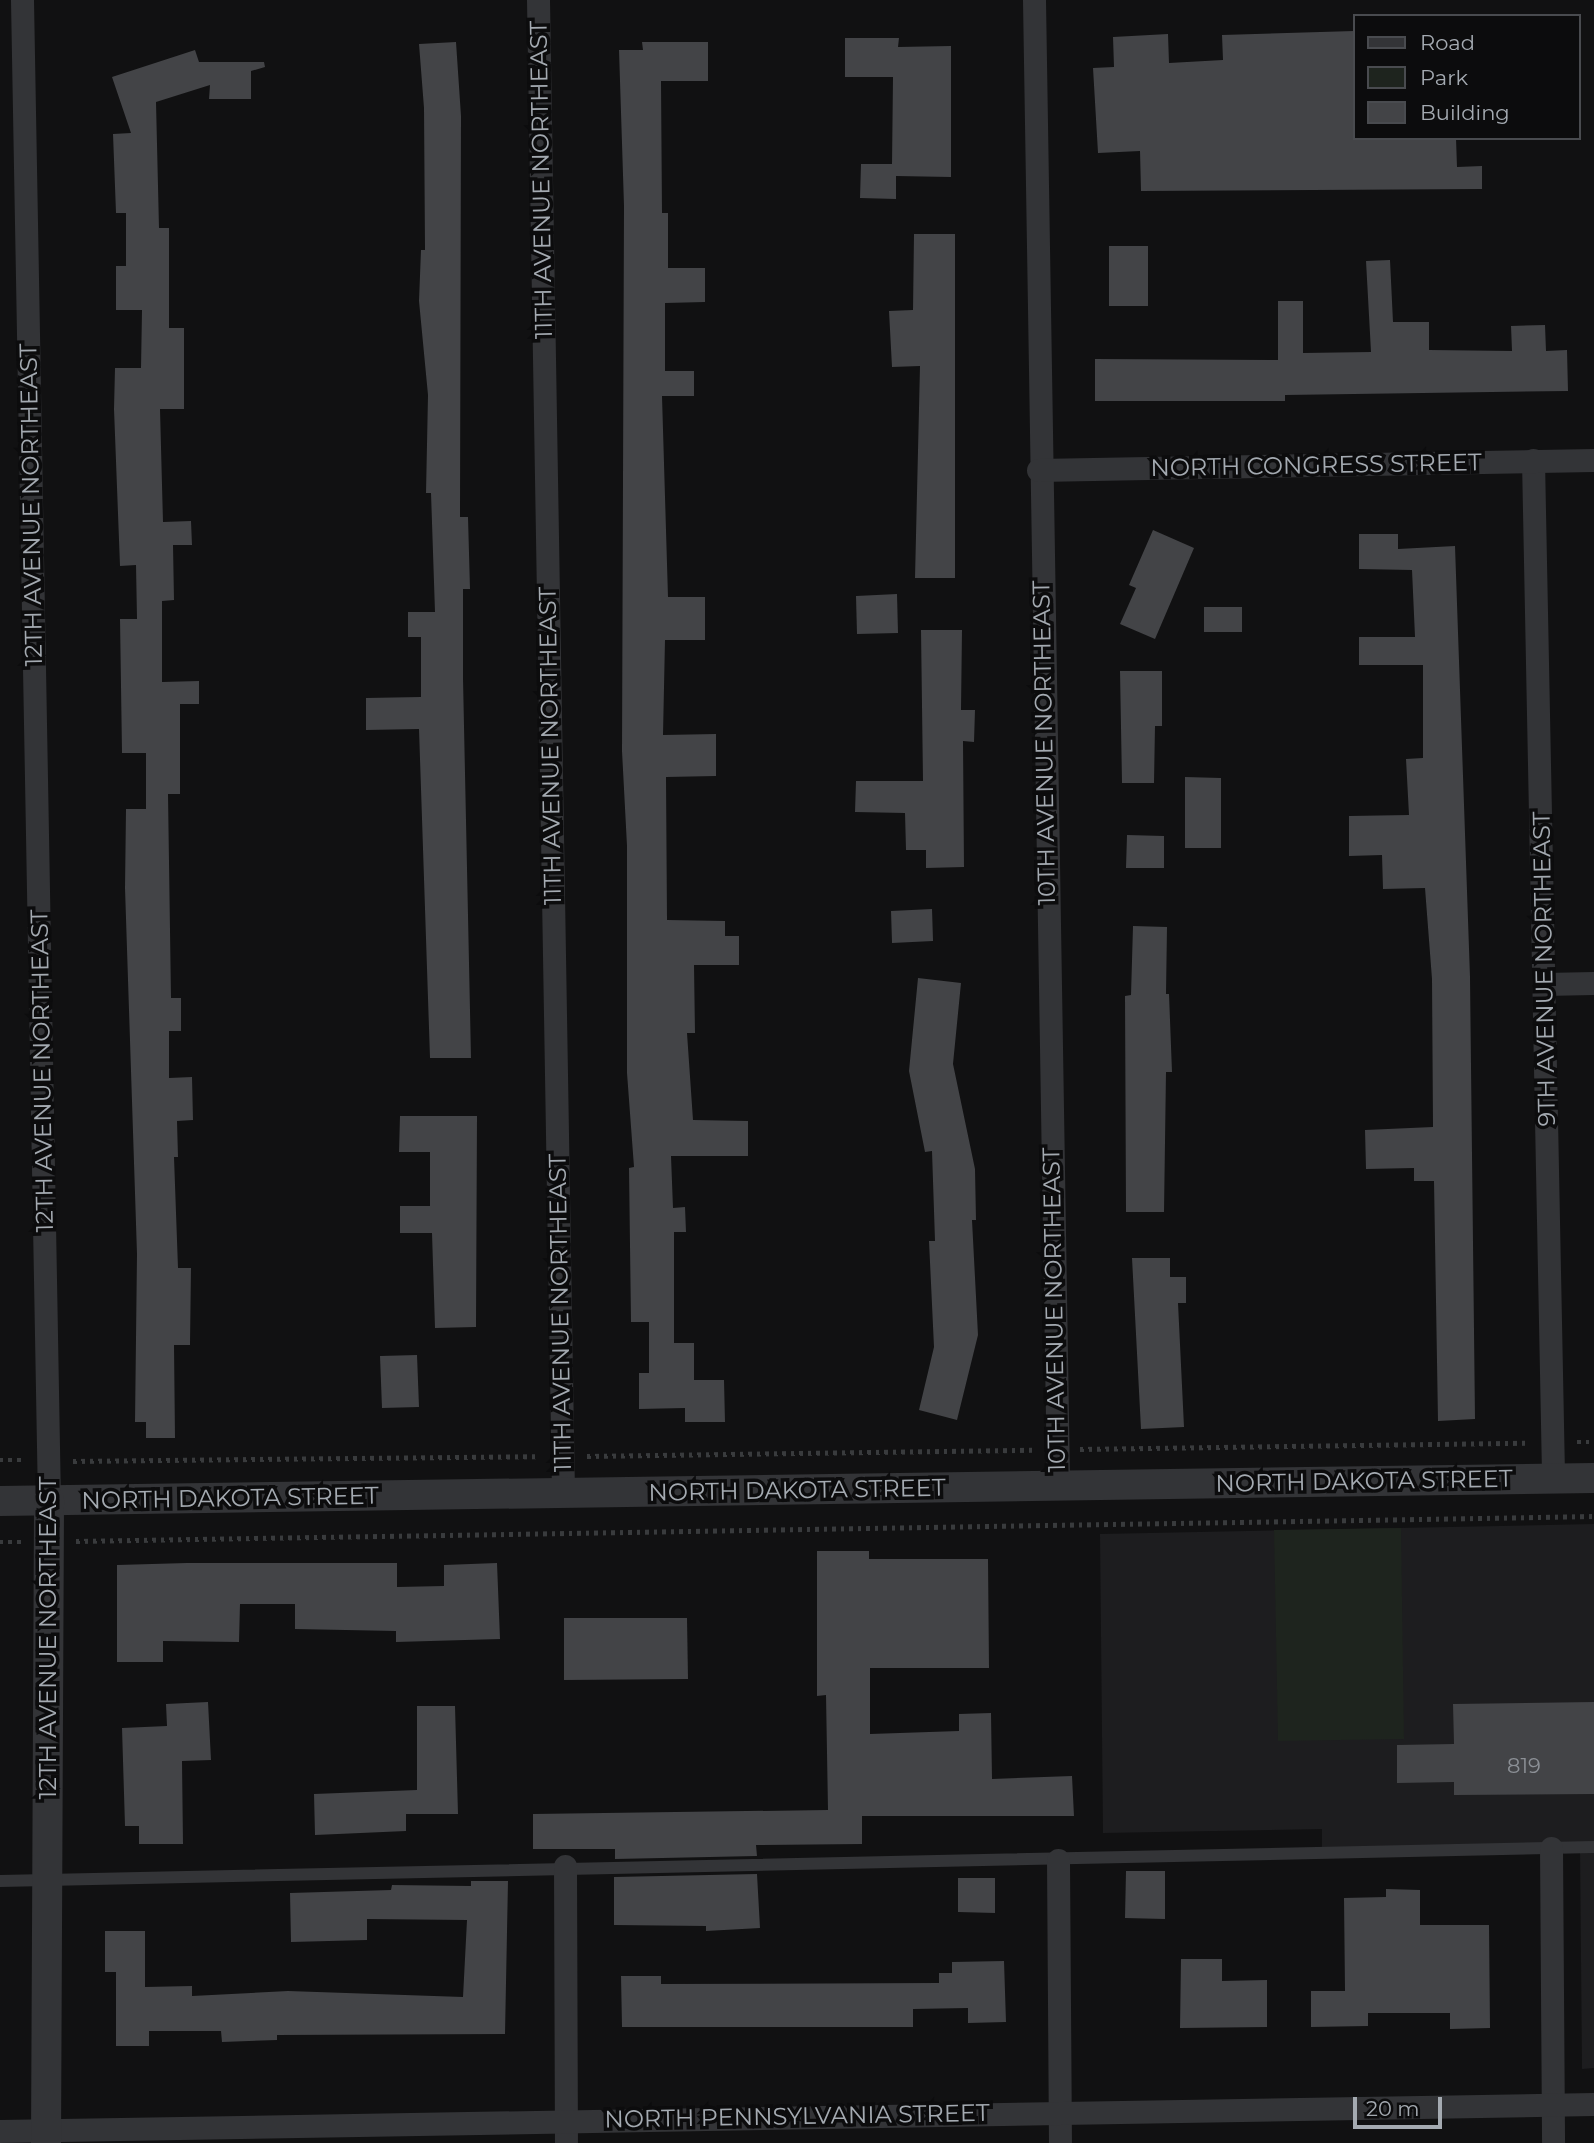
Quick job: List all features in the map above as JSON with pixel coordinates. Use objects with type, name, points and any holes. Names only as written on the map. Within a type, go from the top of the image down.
[{"type":"street","name":"12TH AVENUE NORTHEAST","points":[[22,0],[50,1500],[46,2136]]},
{"type":"street","name":"11TH AVENUE NORTHEAST","points":[[538,0],[563,1493]]},
{"type":"street","name":"10TH AVENUE NORTHEAST","points":[[1034,0],[1038,470],[1058,1486]]},
{"type":"street","name":"9TH AVENUE NORTHEAST","points":[[1533,460],[1553,1478]]},
{"type":"street","name":"NORTH CONGRESS STREET","points":[[1038,470],[1594,460]]},
{"type":"street","points":[[1545,984],[1594,983]]},
{"type":"street","name":"NORTH DAKOTA STREET","points":[[0,1501],[1594,1478]]},
{"type":"street","points":[[1551,1848],[1553,2143]]},
{"type":"street","points":[[1058,1860],[1060,2143]]},
{"type":"street","points":[[565,1866],[566,2132]]},
{"type":"street","name":"NORTH PENNSYLVANIA STREET","points":[[0,2131],[46,2136],[566,2132],[1060,2111],[1594,2104]]},
{"type":"lane","points":[[0,1881],[565,1866],[1058,1860],[1594,1847]]},
{"type":"path","points":[[0,1460],[562,1456],[1594,1442]]},
{"type":"path","points":[[0,1542],[1594,1516]]},
{"type":"shaded area","points":[[1594,1524],[1594,2068],[1582,2069],[1580,1847],[1322,1851],[1322,1829],[1103,1833],[1100,1534]]},
{"type":"green space","points":[[1401,1528],[1404,1739],[1278,1741],[1274,1530]]},
{"type":"building","points":[[1352,31],[1352,140],[1456,140],[1457,167],[1482,166],[1482,189],[1141,191],[1140,151],[1098,153],[1093,68],[1114,67],[1113,37],[1168,34],[1169,63],[1223,60],[1222,35]]},
{"type":"building","points":[[845,38],[899,38],[898,47],[951,46],[951,177],[896,176],[896,199],[860,198],[861,164],[892,164],[893,77],[845,77]]},
{"type":"building","points":[[456,42],[461,116],[460,517],[468,517],[470,589],[463,589],[463,678],[471,1058],[430,1058],[419,729],[366,730],[366,698],[421,697],[421,637],[408,637],[408,612],[435,612],[431,493],[426,493],[428,395],[419,301],[421,250],[425,250],[424,108],[419,44]]},
{"type":"building","points":[[642,42],[708,42],[708,81],[661,81],[662,213],[668,213],[668,268],[705,268],[705,302],[665,303],[665,371],[694,371],[694,396],[662,396],[668,597],[705,597],[705,640],[665,640],[663,735],[716,734],[716,776],[666,777],[667,920],[725,921],[725,936],[739,936],[739,965],[694,965],[695,1033],[687,1033],[693,1120],[748,1121],[748,1156],[671,1156],[673,1208],[685,1207],[686,1232],[674,1232],[674,1343],[694,1343],[694,1380],[724,1380],[725,1422],[685,1422],[685,1408],[639,1409],[639,1373],[649,1373],[649,1322],[631,1322],[629,1168],[634,1167],[627,1073],[627,846],[622,751],[624,206],[619,50],[643,50]]},
{"type":"building","points":[[195,50],[199,62],[264,62],[265,67],[251,71],[251,99],[209,99],[210,85],[156,102],[159,228],[169,228],[169,328],[184,328],[184,409],[160,409],[163,522],[191,521],[192,545],[173,545],[174,600],[162,601],[162,682],[199,681],[199,704],[180,704],[180,794],[168,794],[171,998],[181,998],[181,1031],[169,1031],[169,1078],[192,1077],[193,1120],[177,1121],[178,1157],[174,1157],[178,1268],[191,1268],[190,1345],[174,1345],[175,1438],[146,1438],[146,1422],[135,1422],[137,1254],[125,888],[126,809],[146,809],[146,753],[122,753],[120,619],[137,619],[136,565],[120,566],[114,409],[115,368],[141,368],[142,310],[116,310],[116,266],[126,266],[126,213],[116,213],[113,134],[131,133],[112,77]]},
{"type":"building","points":[[914,234],[955,234],[955,578],[915,578],[920,366],[892,367],[889,311],[913,310]]},
{"type":"building","points":[[1109,246],[1148,246],[1148,306],[1109,306]]},
{"type":"building","points":[[1390,260],[1393,322],[1429,322],[1429,350],[1512,351],[1511,326],[1545,325],[1546,351],[1567,350],[1568,391],[1285,395],[1285,401],[1095,401],[1095,359],[1278,360],[1278,301],[1303,301],[1303,353],[1371,352],[1366,261]]},
{"type":"building","points":[[1153,530],[1194,548],[1155,639],[1120,624],[1136,588],[1129,585]]},
{"type":"building","points":[[1359,534],[1398,534],[1398,549],[1455,546],[1470,977],[1475,1419],[1438,1421],[1434,1181],[1414,1181],[1414,1168],[1366,1169],[1365,1130],[1433,1127],[1432,979],[1425,888],[1383,889],[1382,855],[1349,856],[1349,816],[1409,815],[1406,759],[1423,758],[1423,665],[1359,665],[1359,637],[1415,637],[1412,570],[1359,569]]},
{"type":"building","points":[[897,594],[898,633],[857,634],[856,596]]},
{"type":"building","points":[[1204,607],[1242,607],[1242,632],[1204,632]]},
{"type":"building","points":[[921,630],[962,630],[961,710],[975,710],[974,742],[963,741],[964,867],[926,868],[926,850],[906,850],[905,813],[855,812],[856,781],[923,781]]},
{"type":"building","points":[[1120,671],[1162,671],[1162,726],[1155,726],[1154,783],[1122,783]]},
{"type":"building","points":[[1185,777],[1221,778],[1221,848],[1185,848]]},
{"type":"building","points":[[1127,835],[1164,836],[1164,868],[1126,868]]},
{"type":"building","points":[[932,909],[933,941],[892,943],[891,911]]},
{"type":"building","points":[[1133,926],[1167,927],[1166,994],[1169,994],[1172,1072],[1166,1072],[1164,1212],[1126,1212],[1125,996],[1131,995]]},
{"type":"building","points":[[918,978],[961,983],[953,1064],[975,1169],[976,1220],[972,1220],[978,1335],[957,1420],[919,1410],[934,1347],[929,1241],[935,1241],[932,1151],[925,1152],[909,1071]]},
{"type":"building","points":[[400,1116],[477,1116],[476,1327],[435,1328],[432,1233],[400,1233],[400,1206],[430,1206],[430,1152],[399,1152]]},
{"type":"building","points":[[1132,1258],[1170,1258],[1170,1277],[1186,1277],[1186,1303],[1178,1303],[1184,1427],[1141,1429]]},
{"type":"building","points":[[417,1355],[419,1407],[382,1408],[380,1356]]},
{"type":"building","points":[[817,1551],[869,1551],[869,1559],[988,1559],[989,1668],[870,1668],[870,1734],[959,1731],[959,1714],[991,1713],[992,1779],[1072,1776],[1074,1816],[862,1816],[862,1844],[756,1845],[757,1856],[615,1859],[615,1849],[533,1849],[533,1814],[828,1810],[826,1695],[817,1696]]},
{"type":"building","points":[[397,1563],[397,1587],[444,1586],[444,1565],[497,1563],[500,1639],[396,1642],[396,1631],[295,1629],[295,1604],[240,1604],[239,1642],[163,1641],[163,1662],[117,1662],[117,1565]]},
{"type":"building","points":[[564,1618],[687,1618],[688,1679],[564,1680]]},
{"type":"building","points":[[208,1702],[211,1760],[182,1761],[183,1844],[139,1844],[139,1826],[125,1826],[122,1728],[167,1726],[166,1704]]},
{"type":"building","points":[[1594,1702],[1594,1794],[1454,1795],[1454,1782],[1397,1783],[1397,1745],[1454,1744],[1453,1704]]},
{"type":"building","points":[[417,1706],[455,1706],[458,1814],[406,1814],[406,1831],[315,1835],[314,1794],[417,1790]]},
{"type":"building","points":[[1126,1871],[1165,1871],[1165,1919],[1125,1918]]},
{"type":"building","points":[[757,1874],[760,1928],[706,1931],[706,1926],[614,1925],[614,1877]]},
{"type":"building","points":[[958,1878],[995,1878],[995,1913],[958,1912]]},
{"type":"building","points":[[471,1881],[508,1881],[505,2034],[277,2035],[277,2040],[222,2042],[221,2031],[149,2031],[149,2046],[116,2046],[116,1972],[105,1972],[105,1931],[145,1931],[145,1987],[192,1986],[192,1996],[288,1991],[463,1997],[467,1920],[367,1919],[367,1940],[291,1942],[290,1893],[391,1890],[392,1885],[471,1886]]},
{"type":"building","points":[[1386,1889],[1420,1890],[1420,1925],[1489,1925],[1490,2028],[1450,2029],[1450,2013],[1368,2013],[1368,2026],[1311,2027],[1311,1991],[1345,1991],[1344,1898],[1386,1897]]},
{"type":"building","points":[[1181,1959],[1222,1959],[1222,1981],[1267,1980],[1267,2027],[1180,2028]]},
{"type":"building","points":[[1004,1961],[1006,2022],[968,2023],[968,2008],[913,2009],[913,2027],[622,2027],[621,1976],[661,1976],[661,1984],[939,1983],[939,1973],[952,1973],[952,1962]]}]
